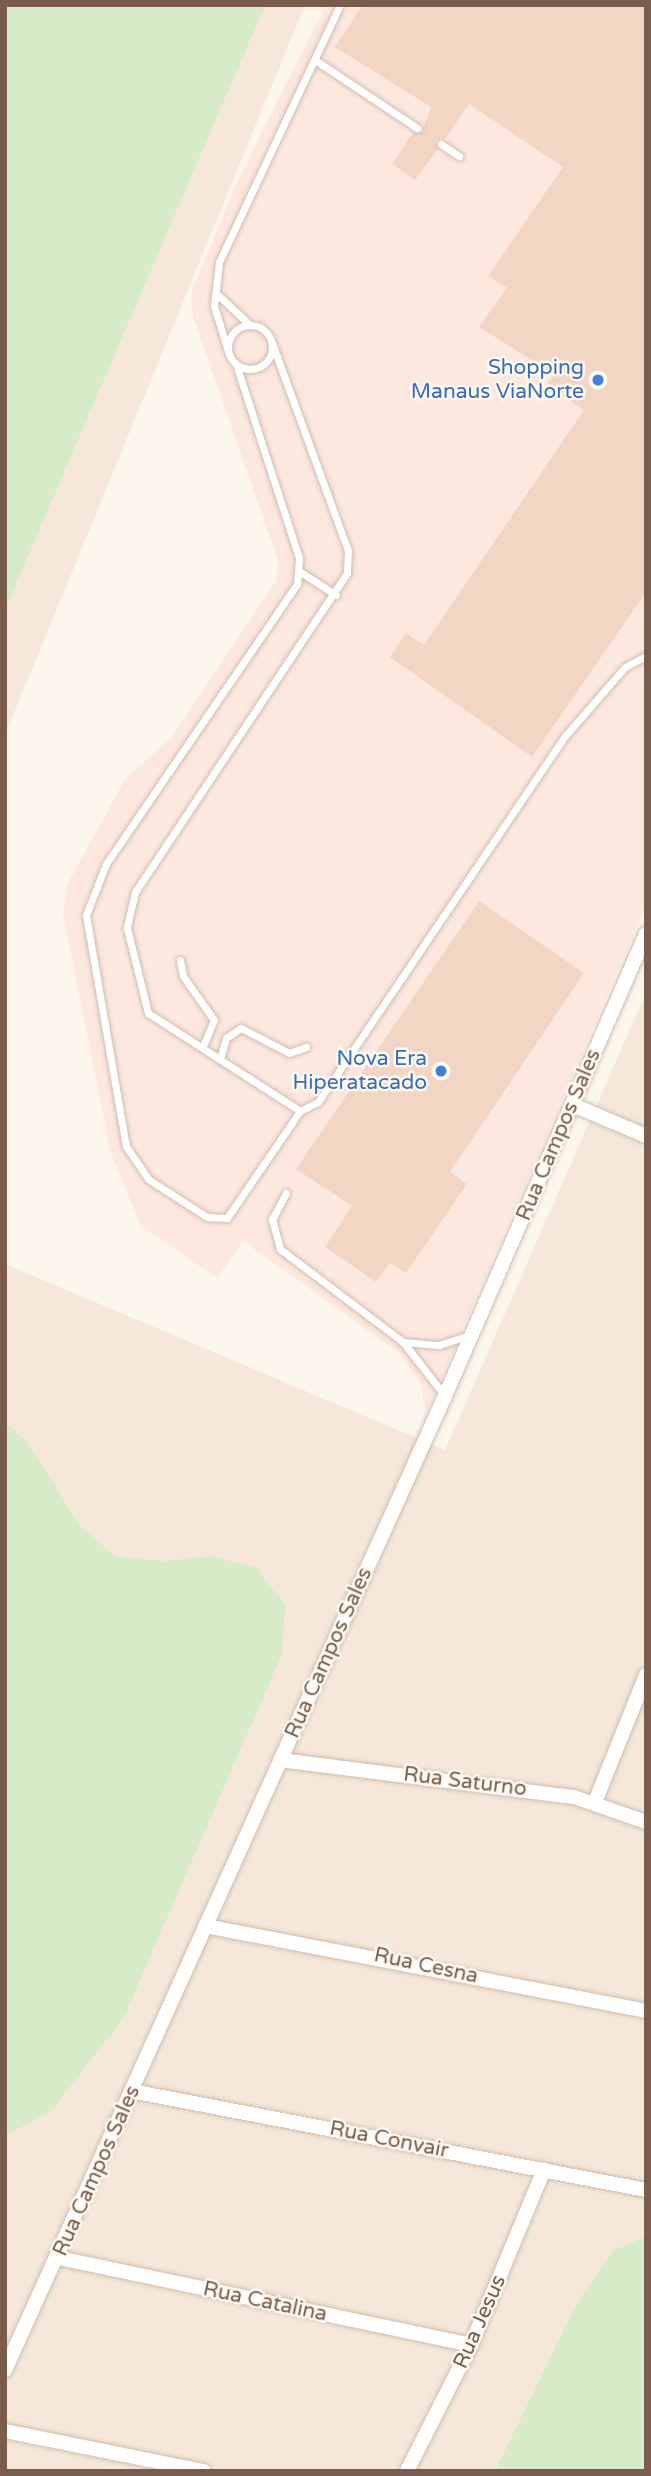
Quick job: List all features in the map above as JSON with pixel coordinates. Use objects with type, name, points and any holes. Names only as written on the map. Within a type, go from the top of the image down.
[{"type":"street","name":"Rua Campos Sales","points":[[5,2370],[59,2258],[131,2091],[473,1334],[646,934]]},
{"type":"street","points":[[573,1105],[646,1136]]},
{"type":"street","points":[[595,1802],[646,1675]]},
{"type":"street","name":"Rua Saturno","points":[[280,1760],[595,1802],[646,1822]]},
{"type":"street","name":"Rua Cesna","points":[[205,1926],[646,2011]]},
{"type":"street","name":"Rua Convair","points":[[131,2091],[646,2190]]},
{"type":"street","name":"Rua Jesus","points":[[407,2471],[471,2345],[544,2169]]},
{"type":"street","name":"Rua Catalina","points":[[59,2258],[471,2345]]},
{"type":"street","points":[[5,2431],[204,2471]]},
{"type":"lane","points":[[340,5],[219,262],[218,295],[214,306],[228,351],[236,364],[299,571],[286,607],[106,864],[90,898],[85,933],[126,1146],[148,1179],[207,1217],[227,1218],[300,1111],[318,1102],[566,734],[602,701],[625,667],[646,656]]},
{"type":"lane","points":[[315,60],[417,128]]},
{"type":"lane","points":[[441,144],[459,156]]},
{"type":"lane","points":[[218,295],[250,325],[264,330],[272,343],[348,551],[335,596],[128,907],[148,1013],[300,1111]]},
{"type":"lane","points":[[228,351],[231,336],[250,325]]},
{"type":"lane","points":[[236,364],[258,368],[270,358],[272,343]]},
{"type":"lane","points":[[299,571],[335,596]]},
{"type":"lane","points":[[180,960],[183,976],[214,1020],[202,1048]]},
{"type":"lane","points":[[220,1059],[226,1038],[241,1028],[289,1053],[306,1047]]},
{"type":"lane","points":[[286,1193],[272,1219],[280,1249],[403,1342],[445,1396]]},
{"type":"lane","points":[[403,1342],[439,1345],[473,1334]]},
{"type":"shaded area","points":[[5,5],[305,5],[5,735]]},
{"type":"shaded area","points":[[326,5],[646,5],[646,905],[426,1414],[420,1382],[398,1352],[243,1241],[217,1278],[140,1225],[110,1151],[63,914],[67,885],[125,779],[172,737],[276,581],[278,560],[193,316],[191,293],[237,182]]},
{"type":"shaded area","points":[[646,993],[646,2471],[5,2471],[5,1264],[445,1450]]},
{"type":"green space","points":[[5,5],[265,5],[5,610]]},
{"type":"green space","points":[[5,1423],[28,1442],[79,1525],[116,1557],[165,1561],[212,1556],[256,1568],[285,1605],[282,1654],[123,2019],[51,2111],[5,2136]]},
{"type":"green space","points":[[646,2237],[646,2471],[495,2471],[578,2301],[614,2250]]},
{"type":"building","name":"Shopping Manaus ViaNorte","points":[[363,5],[646,5],[646,592],[532,757],[390,657],[406,633],[424,645],[584,410],[546,386],[554,374],[479,327],[507,288],[488,276],[563,167],[469,104],[445,139],[436,140],[438,149],[415,180],[392,164],[413,133],[422,132],[431,107],[335,47]]},
{"type":"building","name":"Nova Era Hiperatacado","points":[[479,901],[584,973],[450,1172],[467,1184],[406,1273],[390,1263],[376,1282],[325,1247],[352,1206],[296,1169]]},
{"type":"place","name":"Shopping Manaus ViaNorte","points":[[598,380]]},
{"type":"place","name":"Nova Era Hiperatacado","points":[[441,1071]]}]
